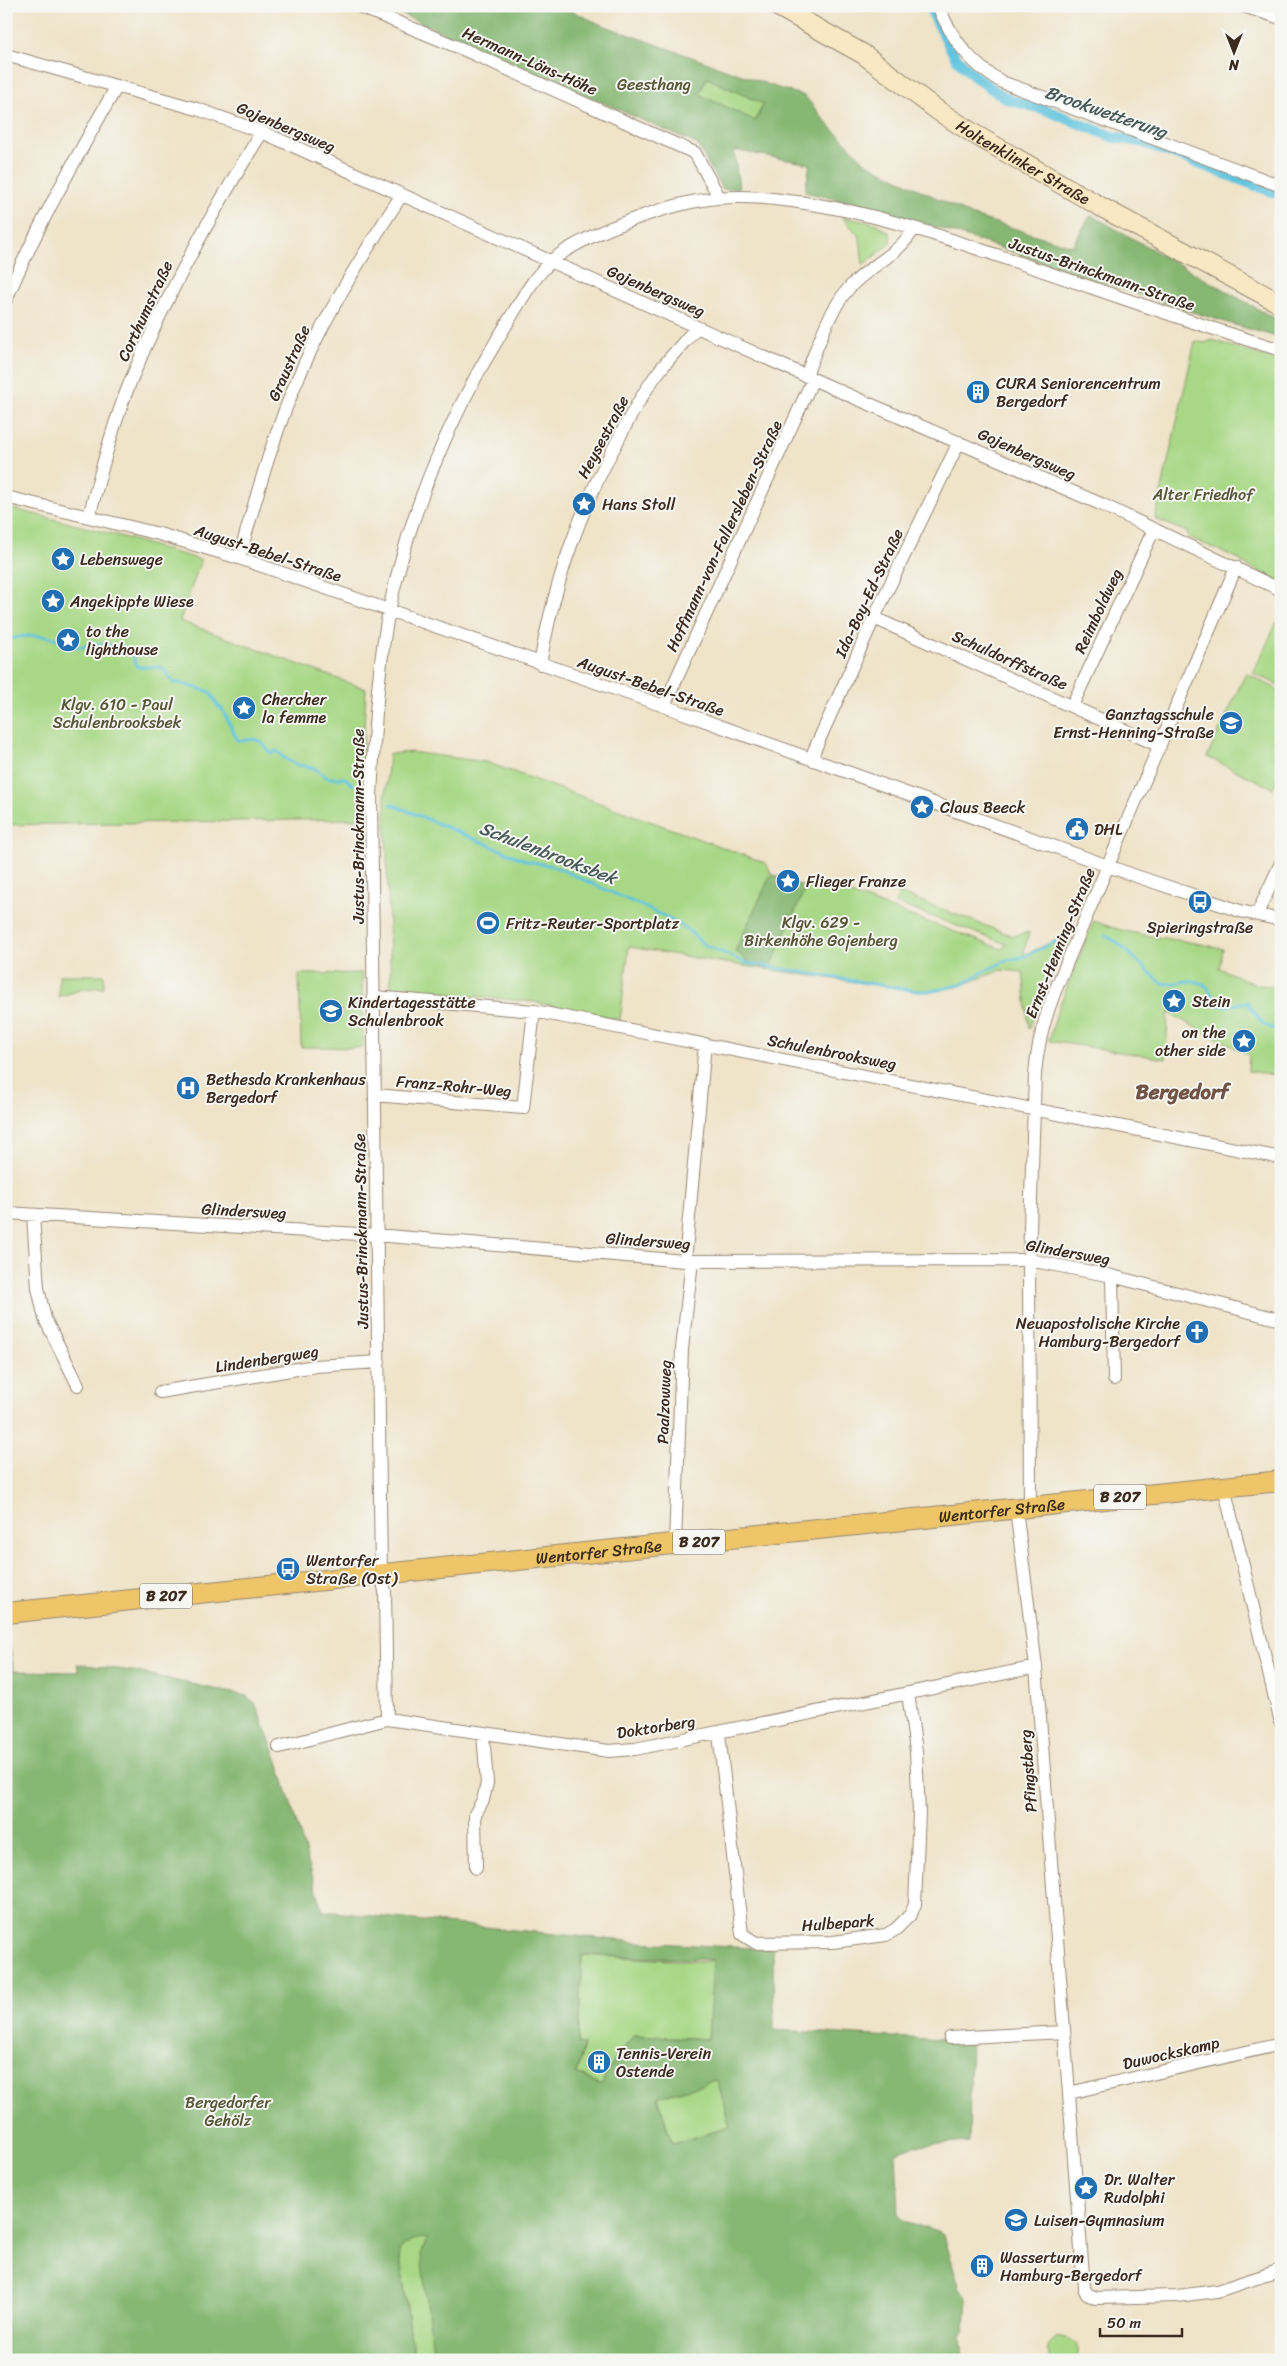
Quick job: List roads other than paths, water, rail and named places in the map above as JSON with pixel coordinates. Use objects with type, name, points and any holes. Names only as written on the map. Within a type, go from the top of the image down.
[{"type":"main road","name":"Holtenklinker Straße","points":[[789,9],[863,54],[937,110],[974,134],[1101,207],[1281,304]]},
{"type":"main road","name":"Wentorfer Straße","points":[[6,1613],[1281,1481]]},
{"type":"street","name":"Hermann-Löns-Höhe","points":[[358,6],[465,50],[695,153],[719,197]]},
{"type":"street","points":[[938,6],[952,35],[963,52],[980,69],[1002,82],[1281,186]]},
{"type":"street","points":[[1243,6],[1281,18]]},
{"type":"street","name":"Gojenbergsweg","points":[[6,54],[197,109],[262,132],[401,196],[552,261],[1154,529],[1281,590]]},
{"type":"street","points":[[6,300],[20,268],[116,86]]},
{"type":"street","name":"Corthumstraße","points":[[89,517],[116,423],[131,381],[159,317],[190,252],[262,132]]},
{"type":"street","name":"Graustraße","points":[[239,558],[255,498],[302,368],[332,307],[360,259],[401,196]]},
{"type":"street","name":"Justus-Brinckmann-Straße","points":[[387,1719],[385,1591],[381,1574],[371,796],[378,686],[390,611],[406,545],[426,486],[453,422],[490,350],[529,291],[552,261],[577,244],[669,208],[719,197],[803,202],[858,212],[914,228],[1152,307],[1209,328],[1281,350]]},
{"type":"street","points":[[810,377],[834,310],[848,289],[878,262],[896,251],[906,241],[914,228]]},
{"type":"street","name":"Heysestraße","points":[[540,664],[554,599],[572,537],[599,474],[627,422],[659,371],[697,327]]},
{"type":"street","name":"Hoffmann-von-Fallersleben-Straße","points":[[664,706],[810,377]]},
{"type":"street","name":"Ida-Boy-Ed-Straße","points":[[813,760],[814,751],[874,618],[959,442]]},
{"type":"street","name":"August-Bebel-Straße","points":[[6,497],[160,534],[239,558],[664,706],[1109,866],[1240,911],[1281,920]]},
{"type":"street","name":"Reimboldweg","points":[[1072,706],[1154,529]]},
{"type":"street","name":"Ernst-Henning-Straße","points":[[1023,1508],[1036,1060],[1043,1024],[1139,789],[1160,746],[1236,567]]},
{"type":"street","name":"Schuldorffstraße","points":[[874,618],[1160,746]]},
{"type":"street","points":[[1257,914],[1281,863]]},
{"type":"street","name":"Schulenbrooksweg","points":[[375,997],[534,1011],[1281,1158]]},
{"type":"street","name":"Franz-Rohr-Weg","points":[[375,1096],[523,1108],[534,1011]]},
{"type":"street","name":"Paalzowweg","points":[[675,1544],[682,1349],[705,1044]]},
{"type":"street","name":"Glindersweg","points":[[6,1213],[376,1235],[689,1261],[1029,1260],[1112,1276],[1281,1320]]},
{"type":"street","points":[[33,1215],[38,1288],[45,1319],[78,1385]]},
{"type":"street","points":[[1112,1276],[1114,1379]]},
{"type":"street","name":"Lindenbergweg","points":[[160,1392],[315,1366],[379,1362]]},
{"type":"street","points":[[1224,1487],[1281,1723]]},
{"type":"street","name":"Pfingstberg","points":[[1023,1508],[1082,2279],[1087,2294],[1100,2298],[1177,2296],[1217,2291],[1281,2270]]},
{"type":"street","name":"Doktorberg","points":[[279,1747],[387,1719],[609,1751],[635,1749],[718,1734],[1036,1667]]},
{"type":"street","name":"Hulbepark","points":[[718,1734],[742,1934],[756,1943],[832,1942],[886,1935],[905,1921],[915,1904],[919,1813],[916,1751],[908,1694]]},
{"type":"street","points":[[476,1868],[475,1814],[484,1800],[488,1783],[483,1734]]},
{"type":"street","points":[[950,2038],[1064,2032]]},
{"type":"street","name":"Duwockskamp","points":[[1069,2093],[1281,2044]]},
{"type":"waterway","name":"Brookwetterung","points":[[929,6],[956,58],[975,77],[1007,99],[1043,109],[1113,137],[1143,142],[1281,195]]},
{"type":"waterway","name":"Schulenbrooksbek","points":[[6,640],[42,636],[57,639],[76,647],[95,643],[98,645],[104,643],[114,647],[122,646],[132,653],[137,667],[159,667],[164,669],[174,683],[210,692],[218,706],[222,709],[238,741],[257,740],[272,753],[277,751],[294,764],[314,768],[328,778],[345,778],[353,785]]},
{"type":"waterway","name":"Schulenbrooksbek","points":[[391,804],[527,861],[553,866],[664,916],[687,929],[703,944],[746,963],[916,991],[933,991],[963,984],[1008,960],[1023,957],[1059,940]]},
{"type":"waterway","name":"Schulenbrooksbek","points":[[1105,935],[1118,943],[1161,983],[1190,981],[1202,983],[1207,987],[1217,1005],[1227,1006],[1247,1002],[1263,1024],[1281,1032]]},
{"type":"place","name":"CURA Seniorencentrum Bergedorf","points":[[978,392]]},
{"type":"place","name":"Hans Stoll","points":[[584,504]]},
{"type":"place","name":"Lebenswege","points":[[63,559]]},
{"type":"place","name":"Angekippte Wiese","points":[[53,601]]},
{"type":"place","name":"to the lighthouse","points":[[68,640]]},
{"type":"place","name":"Chercher la femme","points":[[244,708]]},
{"type":"place","name":"Ganztagsschule Ernst-Henning-Straße","points":[[1231,723]]},
{"type":"place","name":"Claus Beeck","points":[[922,807]]},
{"type":"place","name":"DHL","points":[[1077,829]]},
{"type":"place","name":"Flieger Franze","points":[[788,881]]},
{"type":"place","name":"Spieringstraße","points":[[1200,902]]},
{"type":"place","name":"Fritz-Reuter-Sportplatz","points":[[488,923]]},
{"type":"place","name":"Stein","points":[[1174,1001]]},
{"type":"place","name":"Kindertagesstätte Schulenbrook","points":[[331,1011]]},
{"type":"place","name":"on the other side","points":[[1244,1041]]},
{"type":"place","name":"Bethesda Krankenhaus Bergedorf","points":[[188,1088]]},
{"type":"place","name":"Neuapostolische Kirche Hamburg-Bergedorf","points":[[1197,1332]]},
{"type":"place","name":"Wentorfer Straße (Ost)","points":[[288,1569]]},
{"type":"place","name":"Tennis-Verein Ostende","points":[[599,2062]]},
{"type":"place","name":"Dr. Walter Rudolphi","points":[[1086,2188]]},
{"type":"place","name":"Luisen-Gymnasium","points":[[1016,2220]]},
{"type":"place","name":"Wasserturm Hamburg-Bergedorf","points":[[982,2266]]},
{"type":"district","name":"Bergedorf","points":[[1182,1092]]},
{"type":"park label","name":"Geesthang","points":[[654,84]]},
{"type":"park label","name":"Alter Friedhof","points":[[1203,494]]},
{"type":"park label","name":"Klgv. 610 - Paul Schulenbrooksbek","points":[[117,713]]},
{"type":"park label","name":"Klgv. 629 - Birkenhöhe Gojenberg","points":[[821,931]]},
{"type":"park label","name":"Bergedorfer Gehölz","points":[[228,2111]]}]
